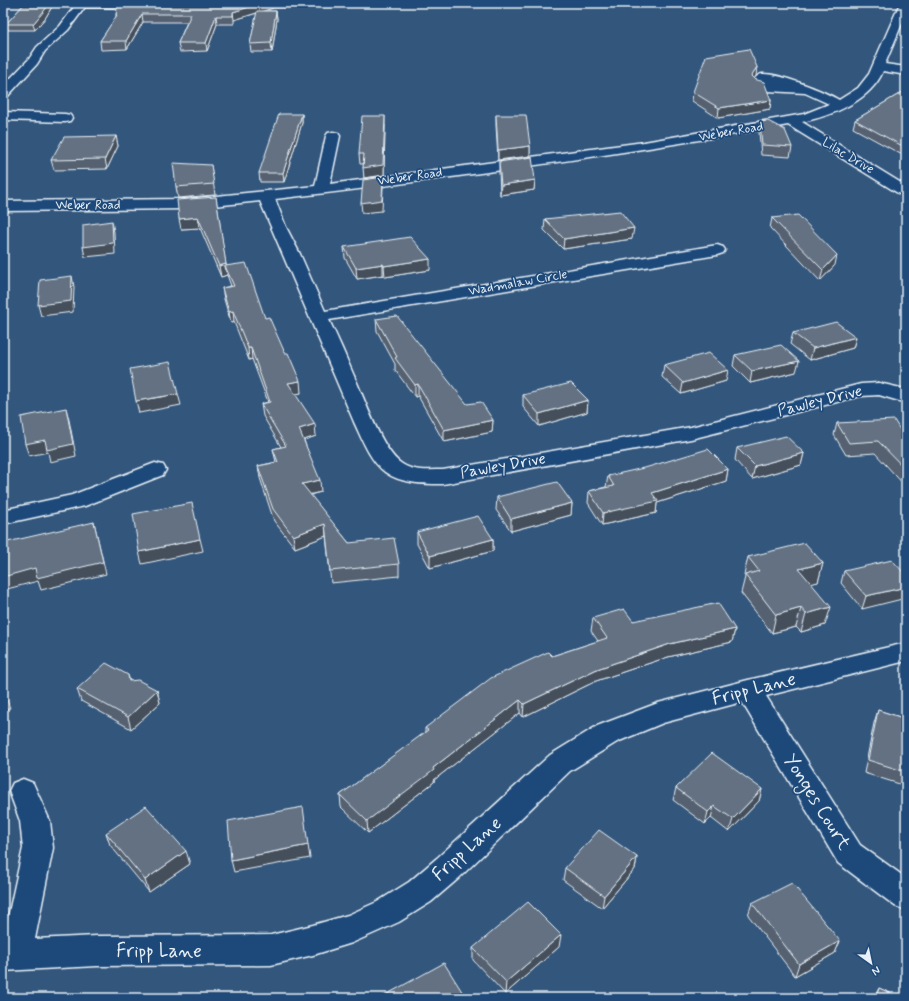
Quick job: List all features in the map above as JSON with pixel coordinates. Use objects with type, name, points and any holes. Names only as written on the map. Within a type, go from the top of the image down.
[{"type":"street","points":[[231,4],[338,3]]},
{"type":"street","points":[[3,94],[42,50],[64,28],[83,4],[160,4]]},
{"type":"street","name":"Weber Road","points":[[3,206],[186,204],[266,196],[321,190],[644,146],[790,121],[808,117],[839,105],[862,91],[875,75],[904,8]]},
{"type":"street","points":[[878,67],[906,71]]},
{"type":"street","points":[[803,90],[833,101],[839,105]]},
{"type":"street","points":[[3,116],[64,118]]},
{"type":"street","name":"Lilac Drive","points":[[790,121],[906,192]]},
{"type":"street","points":[[321,190],[333,136]]},
{"type":"street","name":"Pawley Drive","points":[[266,196],[278,227],[292,254],[364,422],[377,448],[394,468],[406,474],[421,477],[443,476],[492,469],[516,463],[691,433],[861,390],[879,389],[898,393],[906,397]]},
{"type":"street","name":"Wadmalaw Circle","points":[[318,317],[717,250]]},
{"type":"street","points":[[3,517],[77,501],[156,470]]},
{"type":"street","name":"Fripp Lane","points":[[9,955],[97,951],[271,950],[313,940],[352,928],[388,912],[420,892],[448,868],[560,763],[607,734],[658,714],[748,690],[906,652]]},
{"type":"street","name":"Yonges Court","points":[[748,690],[849,854],[906,896]]},
{"type":"street","points":[[9,955],[38,848],[35,821],[23,791]]},
{"type":"building","points":[[25,3],[50,3],[33,24],[6,24]]},
{"type":"building","points":[[118,3],[262,3],[233,12],[233,16],[216,16],[206,43],[178,43],[191,14],[142,14],[126,41],[100,41],[117,15]]},
{"type":"building","points":[[257,11],[276,11],[271,43],[250,44]]},
{"type":"building","points":[[749,49],[757,67],[751,76],[754,79],[764,82],[771,100],[719,108],[693,92],[706,56]]},
{"type":"building","points":[[906,90],[906,148],[855,120]]},
{"type":"building","points":[[279,114],[302,114],[283,173],[259,173]]},
{"type":"building","points":[[496,115],[526,115],[530,146],[498,150]]},
{"type":"building","points":[[362,116],[385,116],[383,165],[363,168],[364,154],[359,154]]},
{"type":"building","points":[[768,121],[785,130],[792,147],[762,145],[760,122]]},
{"type":"building","points":[[116,136],[105,159],[51,160],[64,137]]},
{"type":"building","points":[[532,157],[535,180],[501,185],[499,162]]},
{"type":"building","points":[[173,163],[211,165],[214,184],[176,187]]},
{"type":"building","points":[[383,177],[382,200],[361,203],[363,180]]},
{"type":"building","points":[[216,197],[226,264],[219,266],[198,217],[179,219],[177,200]]},
{"type":"building","points":[[620,211],[634,228],[564,239],[545,219]]},
{"type":"building","points":[[798,215],[837,255],[823,270],[772,218]]},
{"type":"building","points":[[112,221],[113,243],[83,247],[83,225]]},
{"type":"building","points":[[410,237],[430,259],[384,266],[383,264],[356,268],[344,247]]},
{"type":"building","points":[[246,263],[265,318],[269,317],[285,353],[288,353],[300,381],[288,383],[315,424],[299,429],[320,480],[302,484],[349,543],[394,538],[399,564],[330,571],[325,524],[293,536],[273,509],[258,466],[278,462],[273,449],[286,446],[261,404],[270,402],[251,348],[248,348],[233,311],[229,312],[222,288],[234,286],[225,266]]},
{"type":"building","points":[[72,276],[71,301],[38,305],[40,280]]},
{"type":"building","points":[[397,316],[467,404],[481,402],[493,420],[444,430],[418,384],[415,385],[395,358],[397,357],[376,319]]},
{"type":"building","points":[[836,322],[856,337],[813,348],[793,333]]},
{"type":"building","points":[[781,345],[799,361],[752,371],[735,355]]},
{"type":"building","points":[[709,353],[728,370],[683,383],[664,365]]},
{"type":"building","points":[[170,362],[178,394],[136,401],[130,369]]},
{"type":"building","points":[[571,383],[588,400],[539,414],[523,395]]},
{"type":"building","points":[[66,408],[73,444],[47,450],[45,440],[25,444],[21,417]]},
{"type":"building","points":[[894,420],[906,439],[906,470],[878,441],[849,443],[837,423]]},
{"type":"building","points":[[786,436],[804,453],[755,466],[737,448]]},
{"type":"building","points":[[708,449],[728,469],[652,493],[658,501],[603,513],[589,491],[614,486],[608,476],[648,467]]},
{"type":"building","points":[[557,482],[572,503],[511,519],[497,497]]},
{"type":"building","points":[[192,503],[200,539],[139,552],[133,514]]},
{"type":"building","points":[[478,516],[493,539],[430,556],[417,532]]},
{"type":"building","points":[[94,522],[103,562],[37,578],[35,568],[3,577],[3,543]]},
{"type":"building","points":[[805,543],[823,563],[799,569],[831,607],[806,614],[801,608],[776,615],[745,575],[759,571],[748,557]]},
{"type":"building","points":[[892,560],[906,575],[906,587],[866,596],[844,571]]},
{"type":"building","points":[[718,603],[735,629],[670,644],[597,669],[524,704],[520,700],[433,768],[434,770],[367,821],[340,795],[428,730],[425,728],[491,678],[548,652],[552,656],[607,638],[593,618],[624,609],[633,621]]},
{"type":"building","points":[[106,663],[128,675],[129,681],[138,680],[157,690],[128,717],[77,689]]},
{"type":"building","points":[[878,710],[906,719],[906,772],[868,760]]},
{"type":"building","points":[[712,753],[762,789],[733,819],[714,806],[708,812],[676,788]]},
{"type":"building","points":[[146,806],[186,851],[145,880],[106,833]]},
{"type":"building","points":[[303,807],[308,845],[231,860],[228,821]]},
{"type":"building","points":[[599,830],[637,857],[604,896],[565,868]]},
{"type":"building","points":[[792,883],[840,941],[799,964],[752,903]]},
{"type":"building","points":[[528,902],[561,935],[506,982],[473,948]]},
{"type":"building","points":[[444,963],[466,998],[380,998]]},
{"type":"building","points":[[879,988],[901,998],[876,998]]}]
